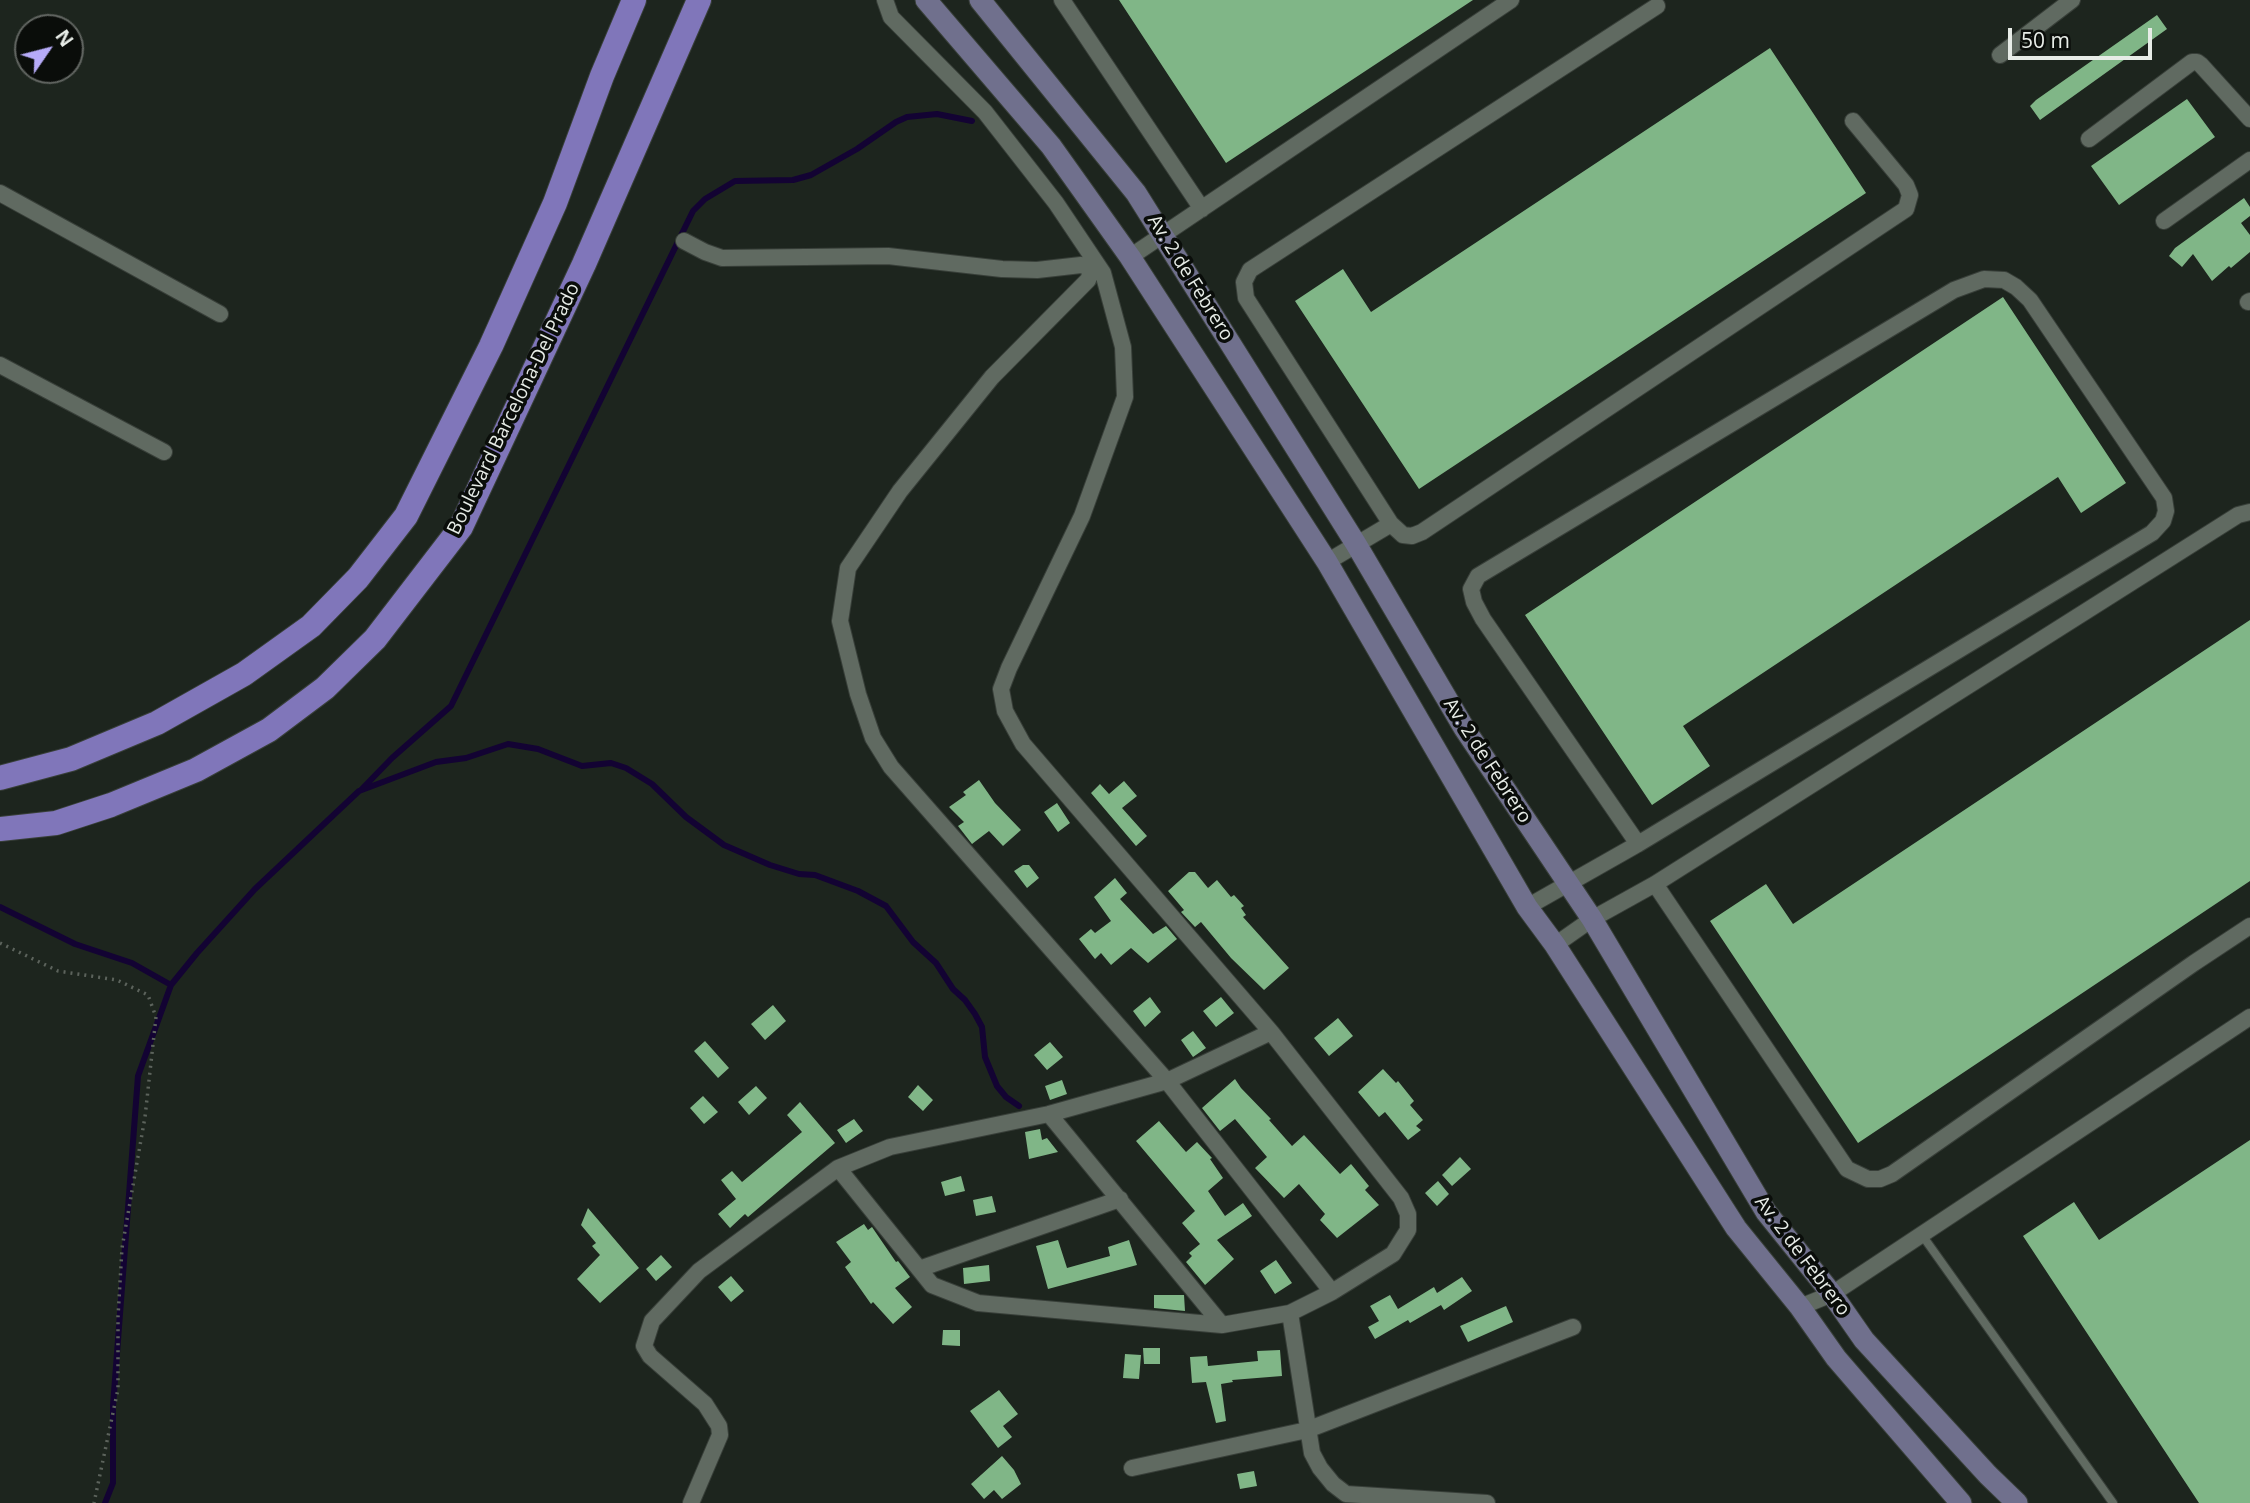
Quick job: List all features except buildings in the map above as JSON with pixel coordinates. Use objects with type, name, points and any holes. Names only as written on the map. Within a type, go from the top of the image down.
[{"type":"main road","points":[[0,778],[71,759],[157,723],[255,666],[311,626],[358,579],[406,516],[491,346],[555,204],[602,76],[634,0]]},
{"type":"main road","name":"Boulevard Barcelona-Del Prado","points":[[0,829],[56,823],[111,805],[196,770],[269,730],[325,688],[375,639],[461,527],[584,264],[699,0]]},
{"type":"main road","name":"Av. 2 de Febrero","points":[[926,0],[1051,146],[1130,257],[1327,562],[1527,907],[1555,945],[1736,1228],[1800,1307],[1836,1359],[1961,1503]]},
{"type":"main road","name":"Av. 2 de Febrero","points":[[980,0],[1136,192],[1356,544],[1464,728],[1592,919],[1766,1212],[1832,1294],[1864,1340],[2017,1503]]},
{"type":"street","points":[[838,1168],[932,1285],[978,1303],[1222,1325],[1290,1313],[1332,1292],[1393,1254],[1408,1230],[1408,1214],[1401,1198],[1271,1032],[1023,744],[1005,711],[1001,689],[1009,668],[1082,516],[1125,397],[1123,346],[1103,273],[1056,203],[985,112],[891,17],[885,0]]},
{"type":"street","points":[[1062,0],[1202,209]]},
{"type":"street","points":[[1130,257],[1511,0]]},
{"type":"street","points":[[2000,55],[2072,0]]},
{"type":"street","points":[[1657,6],[1250,270],[1244,282],[1246,298],[1391,524],[1403,535],[1412,536],[1422,532],[1906,209],[1910,195],[1906,185],[1853,121]]},
{"type":"street","points":[[2089,139],[2192,62],[2201,65],[2250,119]]},
{"type":"street","points":[[2164,221],[2250,160]]},
{"type":"street","points":[[0,193],[220,314]]},
{"type":"street","points":[[684,241],[722,258],[888,256],[1025,270],[1081,265],[1088,267],[1091,272],[1088,279],[992,377],[901,491],[848,568],[840,621],[858,694],[873,738],[891,766],[1167,1081],[1332,1292]]},
{"type":"street","points":[[1527,907],[1638,844],[2152,533],[2162,521],[2166,511],[2164,498],[2030,300],[2016,287],[2004,281],[1984,279],[1954,290],[1478,576],[1471,589],[1483,619],[1638,844]]},
{"type":"street","points":[[0,365],[164,452]]},
{"type":"street","points":[[1555,945],[1592,919],[1655,884],[2238,514],[2250,512]]},
{"type":"street","points":[[1327,562],[1391,524]]},
{"type":"street","points":[[1655,884],[1847,1169],[1868,1179],[1880,1179],[1892,1174],[2250,926]]},
{"type":"street","points":[[1800,1307],[1832,1294],[2250,1017]]},
{"type":"street","points":[[691,1503],[720,1435],[719,1426],[705,1404],[650,1356],[645,1346],[652,1321],[699,1271],[838,1168],[890,1147],[1049,1114],[1167,1081],[1271,1032]]},
{"type":"street","points":[[1049,1114],[1222,1325]]},
{"type":"street","points":[[919,1269],[1120,1199]]},
{"type":"street","points":[[1290,1313],[1312,1453],[1332,1484],[1346,1494],[1487,1503]]},
{"type":"street","points":[[1132,1468],[1307,1430],[1573,1327]]},
{"type":"lane","points":[[1922,1235],[2113,1503]]},
{"type":"path","points":[[0,943],[58,971],[117,980],[148,995],[156,1017],[145,1117],[122,1248],[118,1389],[94,1503]]},
{"type":"waterway","points":[[361,790],[392,758],[451,706],[693,211],[705,199],[735,181],[793,180],[811,175],[907,117],[937,114],[972,121]]},
{"type":"waterway","points":[[105,1503],[113,1483],[113,1406],[138,1076],[171,985],[255,889],[359,791],[436,762],[466,758],[508,744],[538,749],[582,766],[611,763],[626,768],[652,784],[686,817],[724,845],[770,865],[799,874],[815,875],[858,891],[886,906],[913,942],[936,963],[953,989],[975,1014],[982,1027],[985,1057],[997,1086],[1019,1106]]},
{"type":"waterway","points":[[0,907],[75,944],[132,963],[171,985]]}]
